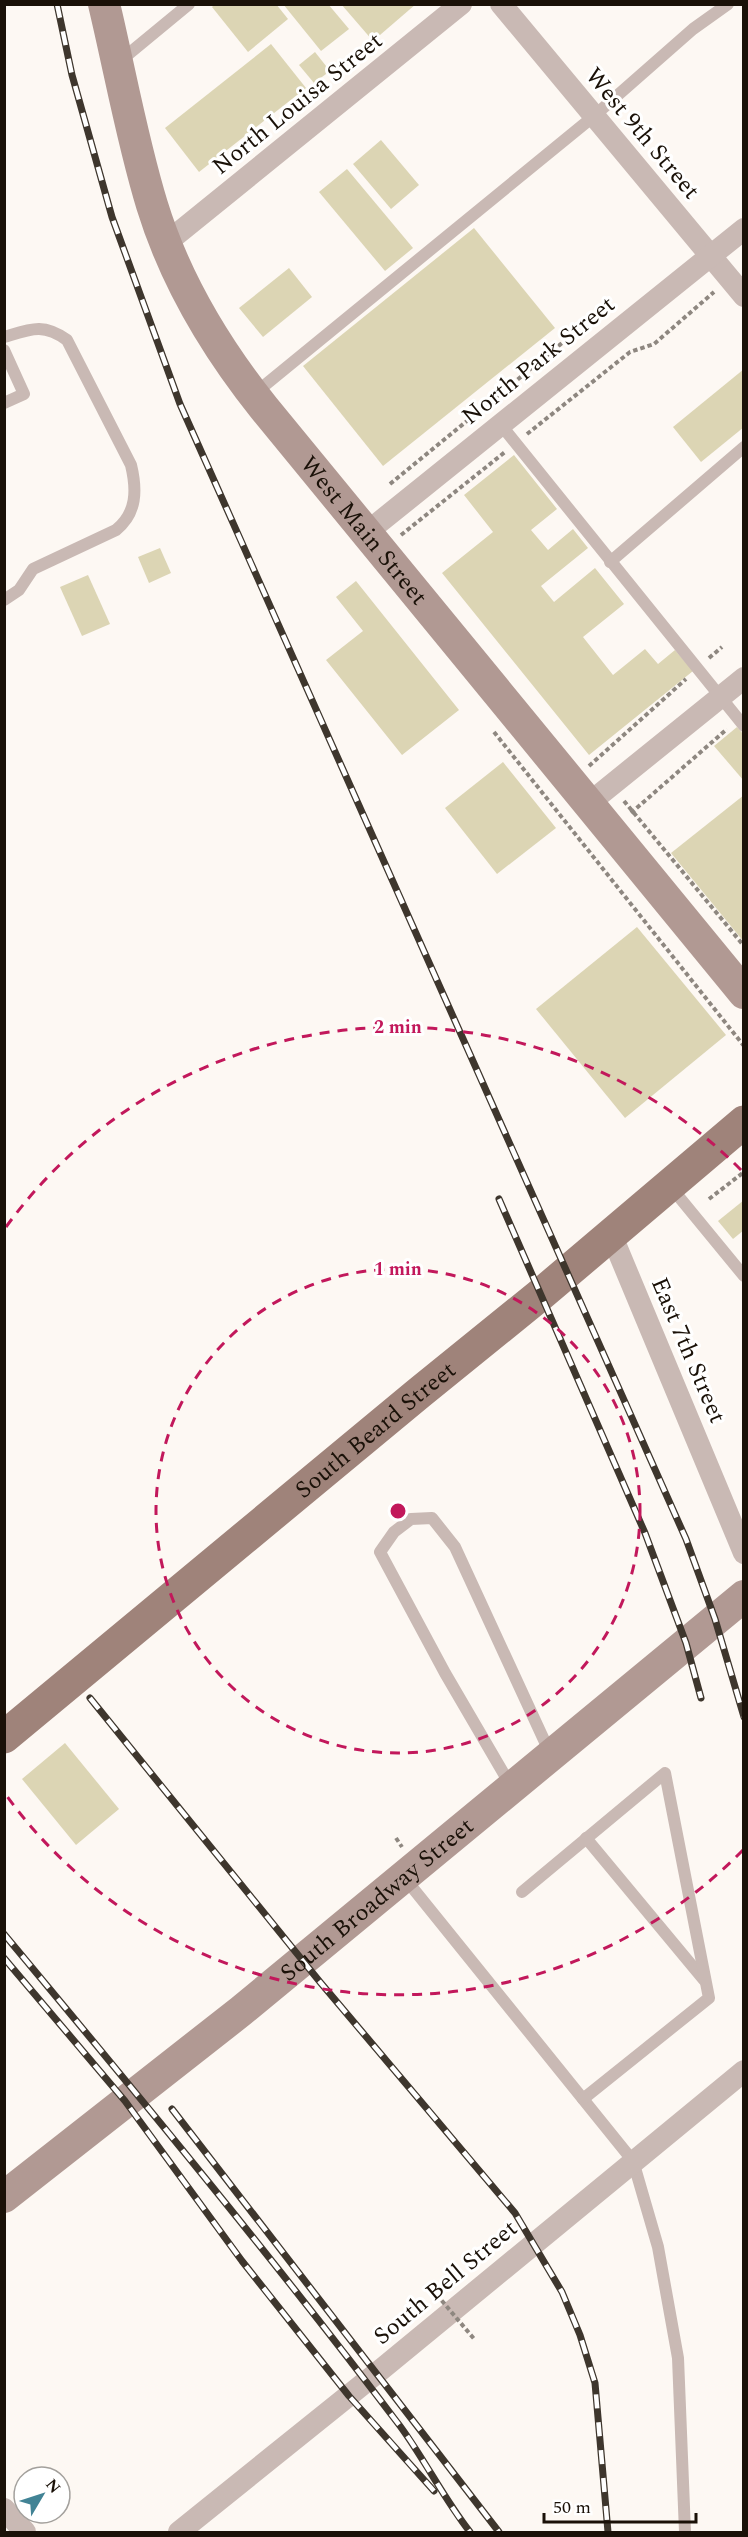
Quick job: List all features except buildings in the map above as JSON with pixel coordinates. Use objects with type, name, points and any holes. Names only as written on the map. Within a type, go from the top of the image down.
[{"type":"main road","name":"South Beard Street","points":[[4,1737],[744,1122]]},
{"type":"street","name":"West Main Street","points":[[104,4],[152,205],[166,243],[195,306],[239,377],[374,542],[569,796],[599,839],[744,993]]},
{"type":"street","name":"North Louisa Street","points":[[166,243],[461,4]]},
{"type":"street","name":"West 9th Street","points":[[501,4],[737,287]]},
{"type":"street","name":"North Park Street","points":[[374,542],[501,425],[744,229]]},
{"type":"street","points":[[569,796],[720,697],[744,678]]},
{"type":"street","name":"East 7th Street","points":[[611,1234],[744,1553]]},
{"type":"street","name":"South Broadway Street","points":[[4,2197],[241,2011],[402,1875],[744,1596]]},
{"type":"street","name":"South Bell Street","points":[[179,2532],[383,2368],[744,2071]]},
{"type":"street","points":[[4,2509],[25,2532]]},
{"type":"lane","points":[[118,63],[189,4]]},
{"type":"lane","points":[[253,395],[594,116],[693,29],[728,4]]},
{"type":"lane","points":[[4,337],[34,328],[53,330],[68,340],[131,465],[136,487],[133,508],[121,526],[33,569],[19,590],[4,600]]},
{"type":"lane","points":[[4,350],[24,394],[4,403]]},
{"type":"lane","points":[[501,425],[741,723]]},
{"type":"lane","points":[[610,562],[744,447]]},
{"type":"lane","points":[[669,1185],[744,1276]]},
{"type":"lane","points":[[511,1786],[445,1673],[380,1552],[394,1532],[411,1519],[432,1518],[455,1547],[550,1753]]},
{"type":"lane","points":[[522,1892],[665,1773],[709,1998],[583,2099]]},
{"type":"lane","points":[[586,1838],[706,1983]]},
{"type":"lane","points":[[402,1875],[633,2162],[658,2247],[678,2358],[685,2532]]},
{"type":"path","points":[[374,542],[516,443],[630,352],[654,344],[737,287]]},
{"type":"path","points":[[389,485],[567,339]]},
{"type":"path","points":[[569,796],[722,647]]},
{"type":"path","points":[[599,839],[741,723]]},
{"type":"path","points":[[709,1199],[744,1172]]},
{"type":"path","points":[[432,2289],[475,2340]]},
{"type":"railway","points":[[57,4],[72,75],[112,217],[180,404],[686,1539],[715,1619],[744,1717]]},
{"type":"railway","points":[[499,1199],[645,1533],[686,1643],[701,1698]]},
{"type":"railway","points":[[90,1698],[320,1982],[515,2213],[562,2292],[580,2335],[595,2383],[608,2532]]},
{"type":"railway","points":[[4,1934],[304,2301],[400,2426],[470,2532]]},
{"type":"railway","points":[[4,1958],[125,2101],[242,2261],[349,2396],[434,2491]]},
{"type":"railway","points":[[172,2109],[499,2532]]}]
